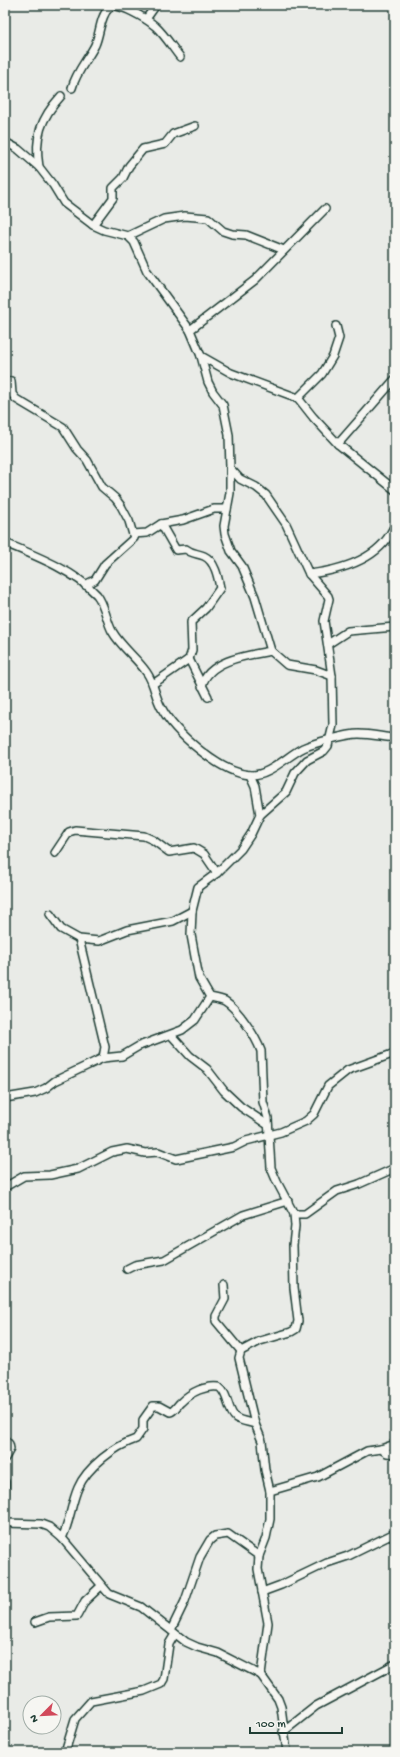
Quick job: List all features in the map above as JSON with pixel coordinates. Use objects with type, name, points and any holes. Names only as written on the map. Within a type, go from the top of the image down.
[{"type":"street","points":[[146,19],[156,5]]},
{"type":"street","points":[[72,88],[74,80],[91,53],[99,35],[102,19],[108,8],[112,6],[120,6],[146,19],[156,26],[180,57]]},
{"type":"street","points":[[39,167],[38,147],[40,128],[47,112],[61,96]]},
{"type":"street","points":[[93,225],[113,198],[113,188],[123,178],[129,166],[143,149],[165,144],[173,134],[194,126]]},
{"type":"street","points":[[5,142],[18,149],[39,167],[53,185],[64,203],[93,225],[104,230],[128,236],[134,242],[147,271],[190,330],[201,356],[208,382],[213,392],[223,405],[229,435],[230,493],[224,534],[232,551],[242,566],[255,597],[271,651],[287,665],[316,670],[332,676]]},
{"type":"street","points":[[190,330],[255,280],[325,209]]},
{"type":"street","points":[[128,236],[164,219],[185,216],[208,218],[223,231],[232,234],[246,235],[284,250]]},
{"type":"street","points":[[298,398],[322,374],[333,356],[339,338],[336,326]]},
{"type":"street","points":[[201,356],[231,373],[298,398],[338,444],[395,490]]},
{"type":"street","points":[[338,444],[395,379]]},
{"type":"street","points":[[11,381],[12,394],[16,399],[63,427],[77,449],[87,460],[102,487],[116,498],[133,534],[134,538],[132,542],[105,564],[95,580],[85,585]]},
{"type":"street","points":[[230,468],[240,479],[256,487],[266,495],[286,524],[309,574],[329,599],[324,621],[332,676],[333,725],[330,741],[324,751],[307,760],[295,773],[286,792],[260,815],[251,834],[241,849],[217,873],[198,887],[192,911],[191,936],[194,960],[199,978],[210,997],[224,1000],[233,1008],[258,1044],[261,1051],[263,1102],[268,1118],[271,1168],[294,1214],[296,1226],[293,1245],[294,1288],[298,1320],[296,1329],[291,1332],[260,1341],[241,1351],[239,1358],[255,1424],[262,1441],[265,1470],[270,1490],[270,1519],[266,1538],[259,1556],[258,1569],[268,1623],[261,1675]]},
{"type":"street","points":[[230,479],[240,479]]},
{"type":"street","points":[[133,534],[147,533],[162,524],[182,520],[214,509],[227,509]]},
{"type":"street","points":[[153,684],[189,659],[192,650],[191,622],[206,608],[219,590],[219,582],[209,559],[202,555],[193,555],[186,549],[176,550],[162,524]]},
{"type":"street","points":[[309,574],[332,571],[349,566],[380,548],[394,530]]},
{"type":"street","points":[[5,543],[45,559],[85,585],[97,596],[112,631],[127,651],[147,673],[153,684],[161,707],[185,739],[216,762],[250,775],[269,769],[304,748],[330,741],[340,736],[359,734],[395,738]]},
{"type":"street","points":[[328,644],[348,631],[395,627]]},
{"type":"street","points":[[202,686],[205,675],[231,659],[271,651]]},
{"type":"street","points":[[189,659],[208,697]]},
{"type":"street","points":[[250,775],[255,786],[260,815]]},
{"type":"street","points":[[54,853],[69,832],[75,830],[144,836],[153,840],[169,852],[194,848],[204,854],[217,873]]},
{"type":"street","points":[[50,914],[61,929],[79,939],[99,941],[133,929],[173,921],[192,911]]},
{"type":"street","points":[[79,939],[105,1047],[103,1058]]},
{"type":"street","points":[[5,1098],[35,1093],[46,1088],[55,1081],[103,1058],[122,1056],[139,1046],[171,1035],[195,1020],[210,997]]},
{"type":"street","points":[[171,1035],[190,1056],[207,1069],[224,1090],[242,1107],[268,1125]]},
{"type":"street","points":[[5,1187],[24,1176],[50,1175],[78,1169],[112,1152],[127,1149],[146,1153],[158,1152],[176,1159],[234,1147],[293,1128],[306,1121],[314,1114],[328,1086],[348,1070],[395,1053]]},
{"type":"street","points":[[294,1214],[305,1214],[337,1191],[360,1184],[395,1168]]},
{"type":"street","points":[[126,1269],[135,1265],[164,1260],[243,1215],[288,1201]]},
{"type":"street","points":[[224,1285],[225,1299],[216,1316],[216,1321],[241,1351]]},
{"type":"street","points":[[62,1538],[67,1528],[78,1488],[86,1474],[97,1462],[130,1441],[136,1439],[143,1429],[143,1420],[153,1406],[159,1406],[172,1412],[182,1400],[196,1392],[210,1386],[219,1387],[227,1396],[233,1415],[238,1419],[255,1424]]},
{"type":"street","points":[[5,1440],[9,1444],[10,1449],[5,1458]]},
{"type":"street","points":[[270,1490],[318,1477],[367,1451],[381,1449],[395,1444]]},
{"type":"street","points":[[381,1449],[387,1453],[395,1454]]},
{"type":"street","points":[[5,1482],[5,1494]]},
{"type":"street","points":[[5,1523],[41,1524],[49,1527],[62,1538],[84,1563],[101,1586],[116,1598],[141,1607],[173,1632],[196,1647],[218,1653],[261,1675],[281,1707],[286,1752]]},
{"type":"street","points":[[262,1592],[281,1585],[327,1563],[348,1556],[395,1533]]},
{"type":"street","points":[[65,1752],[75,1719],[91,1701],[144,1691],[161,1684],[164,1679],[169,1644],[173,1632],[200,1557],[210,1540],[215,1536],[228,1534],[259,1556]]},
{"type":"street","points":[[34,1622],[49,1617],[77,1616],[85,1601],[101,1586]]},
{"type":"street","points":[[283,1732],[316,1706],[395,1664]]}]
